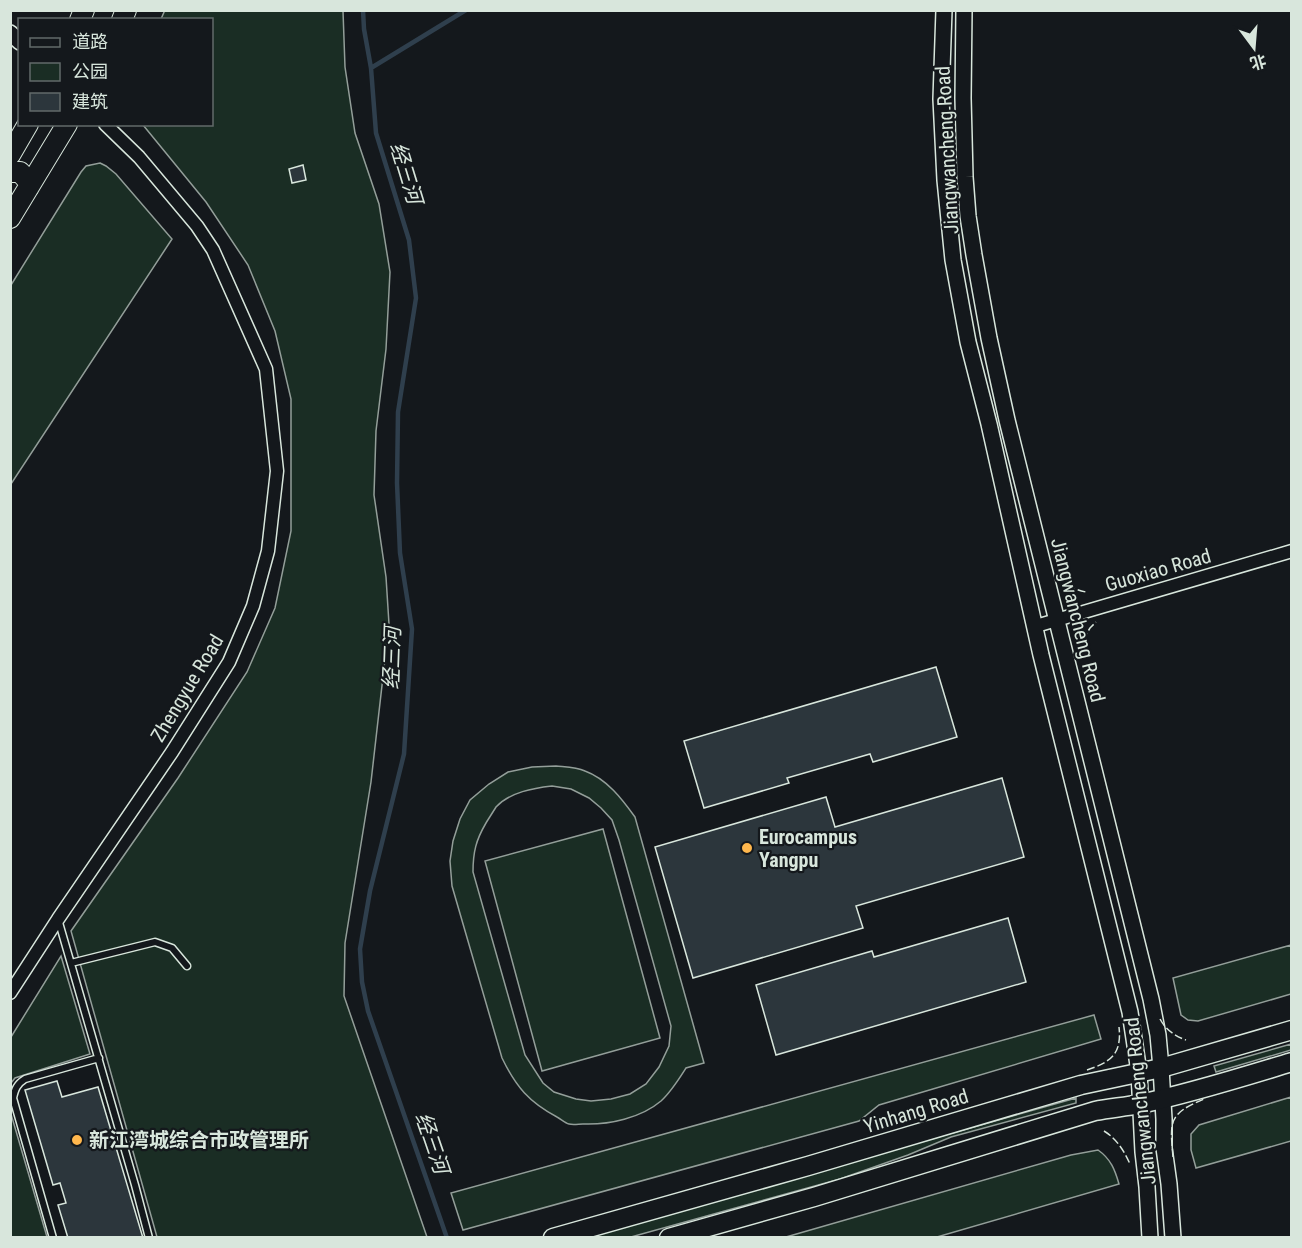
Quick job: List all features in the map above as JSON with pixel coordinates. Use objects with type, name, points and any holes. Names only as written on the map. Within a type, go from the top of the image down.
[{"type":"main road","points":[[10,155],[27,126]]},
{"type":"main road","points":[[10,218],[66,126]]},
{"type":"main road","points":[[10,172],[20,172],[28,181],[29,187]]},
{"type":"main road","name":"Yinhang Road","points":[[553,1238],[808,1166],[1081,1085],[1161,1068],[1292,1030]]},
{"type":"main road","points":[[669,1238],[814,1197],[1095,1111],[1141,1104],[1292,1062]]},
{"type":"street","name":"Jiangwancheng Road","points":[[944,10],[942,99],[945,180],[953,260],[968,342],[989,424],[1041,655],[1130,1012],[1139,1072],[1150,1238]]},
{"type":"street","name":"Jiangwancheng Road","points":[[964,10],[965,177],[974,255],[991,348],[1151,999],[1158,1035],[1164,1098],[1164,1148],[1173,1238]]},
{"type":"street","name":"Zhengyue Road","points":[[10,993],[230,662],[253,606],[268,551],[277,471],[266,369],[213,250],[197,226],[139,157],[107,126]]},
{"type":"street","name":"Guoxiao Road","points":[[1036,626],[1292,551]]},
{"type":"lane","points":[[58,919],[149,1238]]},
{"type":"lane","points":[[71,963],[155,942],[172,948],[187,966]]},
{"type":"lane","points":[[53,1238],[13,1098],[15,1089],[25,1079],[99,1058]]},
{"type":"green space","points":[[165,10],[343,11],[345,67],[355,133],[379,204],[390,272],[386,349],[376,431],[374,495],[386,577],[389,624],[371,782],[345,943],[344,996],[427,1237],[157,1237],[71,931],[178,778],[247,672],[275,608],[291,531],[291,399],[275,331],[248,265],[206,202],[144,126],[213,126],[213,18],[161,18]]},
{"type":"green space","points":[[100,163],[116,174],[172,239],[11,484],[11,285],[81,172],[86,166]]},
{"type":"green space","points":[[532,767],[570,767],[593,775],[613,790],[635,817],[704,1063],[686,1068],[668,1094],[653,1107],[624,1119],[603,1123],[569,1124],[539,1106],[518,1085],[502,1058],[452,886],[450,861],[453,841],[460,819],[470,800],[508,772]],"holes":[[[552,786],[571,789],[589,798],[612,820],[671,1026],[669,1046],[659,1067],[646,1084],[630,1094],[591,1101],[554,1092],[543,1083],[525,1055],[473,872],[477,841],[496,807],[515,794],[538,788]]]},
{"type":"green space","points":[[603,829],[660,1038],[542,1071],[485,861]]},
{"type":"green space","points":[[1291,945],[1291,994],[1198,1021],[1188,1020],[1181,1015],[1173,978]]},
{"type":"green space","points":[[61,956],[90,1054],[15,1078],[11,1083],[11,1037]]},
{"type":"green space","points":[[1094,1015],[1101,1039],[879,1105],[859,1121],[463,1230],[451,1193]]},
{"type":"green space","points":[[1291,1044],[1291,1050],[1216,1072],[1214,1066]]},
{"type":"green space","points":[[1291,1097],[1291,1141],[1196,1168],[1191,1150],[1191,1134],[1199,1125]]},
{"type":"green space","points":[[1076,1098],[1076,1103],[951,1137],[840,1179],[631,1237],[581,1238]]},
{"type":"green space","points":[[11,1114],[47,1237],[11,1237]]},
{"type":"green space","points":[[1098,1150],[1112,1165],[1119,1184],[937,1237],[786,1237],[1071,1155]]},
{"type":"building","points":[[303,165],[306,180],[292,183],[289,169]]},
{"type":"building","points":[[936,667],[957,737],[873,762],[870,754],[787,778],[789,783],[704,808],[684,741]]},
{"type":"building","points":[[1002,778],[1024,857],[856,906],[863,928],[693,978],[655,847],[826,797],[835,827]]},
{"type":"building","points":[[1008,918],[1026,982],[776,1055],[756,985],[872,951],[874,957]]},
{"type":"building","name":"新江湾城综合市政管理所","points":[[57,1081],[62,1097],[98,1087],[143,1238],[68,1238],[58,1205],[66,1203],[60,1183],[53,1185],[25,1090]]},
{"type":"waterway","name":"经三河","points":[[363,10],[371,68],[376,133],[409,240],[416,298],[398,412],[397,483],[400,553],[412,629],[404,754],[370,891],[360,949],[362,982],[368,1011],[447,1238]]},
{"type":"waterway","points":[[371,68],[466,10]]},
{"type":"fence","points":[[1060,577],[1072,587],[1086,592]]},
{"type":"fence","points":[[1083,640],[1096,622]]},
{"type":"fence","points":[[1160,1019],[1171,1032],[1186,1040]]},
{"type":"fence","points":[[1087,1070],[1103,1064],[1113,1056],[1119,1044],[1119,1027]]},
{"type":"fence","points":[[1173,1157],[1172,1127],[1174,1120],[1184,1109],[1204,1099]]},
{"type":"fence","points":[[1104,1131],[1120,1146],[1130,1164]]},
{"type":"place","name":"Eurocampus Yangpu","points":[[747,848]]},
{"type":"place","name":"新江湾城综合市政管理所","points":[[77,1140]]}]
